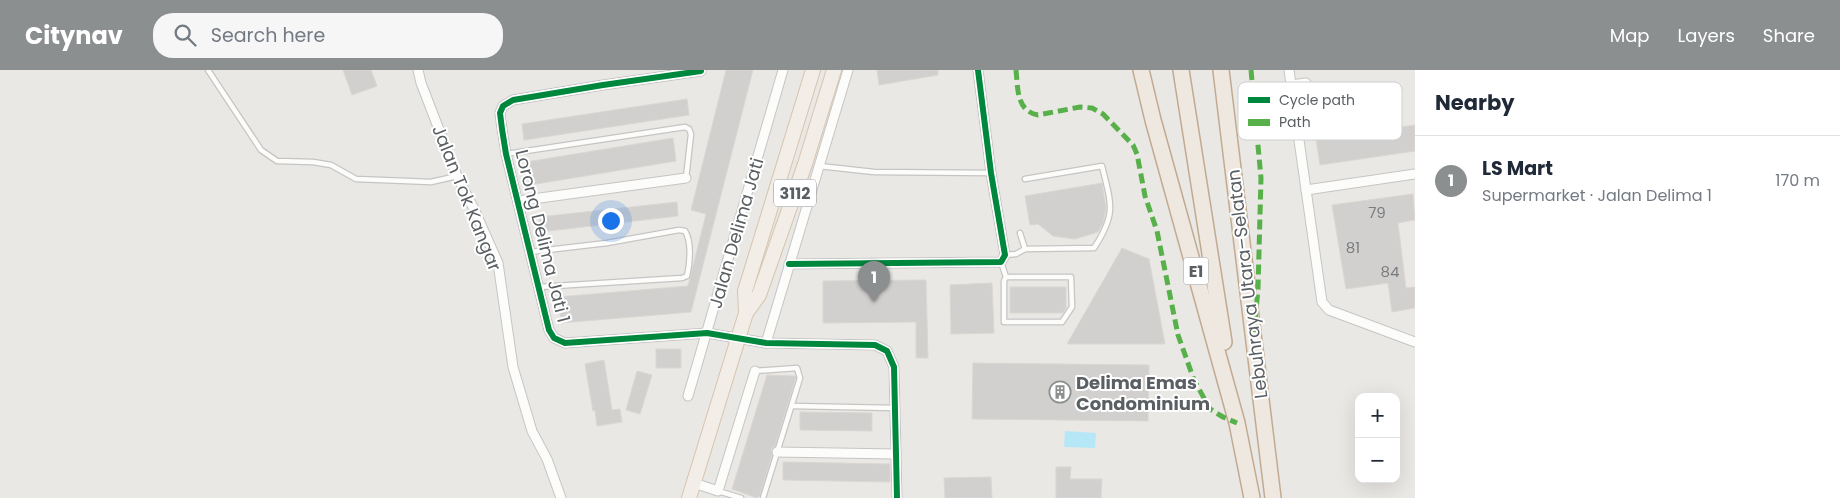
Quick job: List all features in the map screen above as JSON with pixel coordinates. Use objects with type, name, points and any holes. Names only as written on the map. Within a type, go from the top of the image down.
[{"type":"highway","name":"Lebuhraya Utara–Selatan","points":[[1141,70],[1153,120],[1237,423],[1252,498]]},
{"type":"highway","points":[[1181,70],[1237,423]]},
{"type":"highway","name":"Lebuhraya Utara–Selatan","points":[[1221,70],[1273,498]]},
{"type":"main road","name":"3112","points":[[746,313],[745,291],[813,70]]},
{"type":"main road","name":"3112","points":[[689,498],[746,313],[759,295],[811,165],[834,70]]},
{"type":"street","name":"Jalan Tok Kangar","points":[[418,70],[421,83],[457,176],[498,264],[513,367],[532,431],[547,459],[561,498]]},
{"type":"street","name":"Jalan Delima Jati","points":[[688,396],[784,70]]},
{"type":"street","points":[[766,343],[789,264],[811,165],[848,70]]},
{"type":"street","points":[[789,264],[1003,258],[978,70]]},
{"type":"street","name":"Lorong Delima Jati 1","points":[[701,71],[512,100],[503,106],[500,113],[506,154],[549,330],[554,338],[565,343],[707,333],[766,343],[875,345],[887,351],[894,367],[897,498]]},
{"type":"street","points":[[1299,140],[1322,302],[1329,310],[1415,342]]},
{"type":"street","points":[[1306,190],[1415,174]]},
{"type":"street","points":[[518,201],[686,178]]},
{"type":"street","points":[[694,483],[718,491],[755,371]]},
{"type":"street","points":[[777,452],[896,454]]},
{"type":"lane","points":[[208,70],[260,150],[277,161],[313,162],[331,165],[356,179],[431,182],[457,176]]},
{"type":"lane","points":[[506,154],[685,127],[689,129],[691,134],[686,178]]},
{"type":"lane","points":[[811,165],[874,172],[991,173]]},
{"type":"lane","points":[[1006,277],[1071,276],[1072,307],[1062,322],[1004,322],[1004,281],[1006,277],[1003,258],[1025,249],[1094,248],[1105,231],[1111,212],[1102,166],[1025,179]]},
{"type":"lane","points":[[530,252],[607,243],[679,230],[686,232],[689,237],[688,276],[682,278],[539,287]]},
{"type":"lane","points":[[1020,233],[1025,249]]},
{"type":"lane","points":[[755,371],[797,368],[800,378],[763,498]]},
{"type":"lane","points":[[792,406],[896,408]]},
{"type":"lane","points":[[718,491],[741,498]]},
{"type":"water","points":[[1065,431],[1096,433],[1095,448],[1064,447]]},
{"type":"building","points":[[343,70],[371,70],[377,86],[352,95]]},
{"type":"building","points":[[726,70],[753,70],[691,312],[561,323],[558,297],[688,286],[706,214],[691,210]]},
{"type":"building","points":[[877,70],[938,70],[938,75],[879,85]]},
{"type":"building","points":[[687,99],[689,115],[524,140],[522,124]]},
{"type":"building","points":[[1415,125],[1415,151],[1320,165],[1316,140],[1402,140],[1402,127]]},
{"type":"building","points":[[673,138],[676,161],[530,185],[526,162]]},
{"type":"building","points":[[1102,183],[1106,208],[1103,223],[1098,232],[1075,239],[1053,236],[1038,224],[1030,225],[1025,196]]},
{"type":"building","points":[[1413,194],[1415,220],[1398,223],[1406,288],[1415,287],[1415,308],[1392,312],[1388,283],[1346,289],[1332,205]]},
{"type":"building","points":[[677,202],[678,216],[540,232],[539,217]]},
{"type":"building","points":[[1122,248],[1149,259],[1165,344],[1067,344]]},
{"type":"building","points":[[926,280],[928,358],[916,358],[916,322],[823,323],[823,281]]},
{"type":"building","points":[[992,283],[994,333],[951,334],[950,285]]},
{"type":"building","points":[[1010,287],[1066,287],[1066,308],[1063,313],[1010,313]]},
{"type":"building","points":[[656,349],[681,349],[681,368],[656,368]]},
{"type":"building","points":[[604,360],[612,410],[620,409],[622,422],[597,426],[585,364]]},
{"type":"building","name":"Delima Emas Condominium","points":[[973,363],[1149,365],[1148,421],[972,419]]},
{"type":"building","points":[[637,371],[652,375],[640,414],[626,410]]},
{"type":"building","points":[[767,375],[796,377],[775,446],[771,449],[772,455],[760,495],[757,498],[732,489]]},
{"type":"building","points":[[800,412],[872,413],[872,431],[800,430]]},
{"type":"building","points":[[783,462],[890,464],[890,482],[783,480]]},
{"type":"building","points":[[1056,467],[1071,467],[1070,479],[1102,479],[1101,498],[1056,498]]},
{"type":"building","points":[[991,477],[992,498],[945,498],[944,478]]},
{"type":"marked path","points":[[1016,70],[1019,98],[1031,113],[1038,115],[1080,107],[1092,108],[1103,114],[1133,145],[1137,154],[1145,196],[1157,231],[1178,335],[1194,380],[1210,409],[1237,423]]},
{"type":"marked path","points":[[1251,70],[1252,82]]},
{"type":"marked path","points":[[1254,332],[1258,289],[1261,178],[1257,140]]},
{"type":"cycle path","points":[[789,264],[1001,262],[1005,255],[991,173],[978,70]]},
{"type":"cycle path","points":[[701,71],[513,100],[503,106],[500,113],[506,154],[549,330],[554,338],[565,343],[707,333],[766,343],[875,345],[887,351],[894,367],[897,498]]},
{"type":"place","name":"LS Mart","points":[[874,302]]},
{"type":"place","name":"Delima Emas Condominium","points":[[1060,392]]}]
